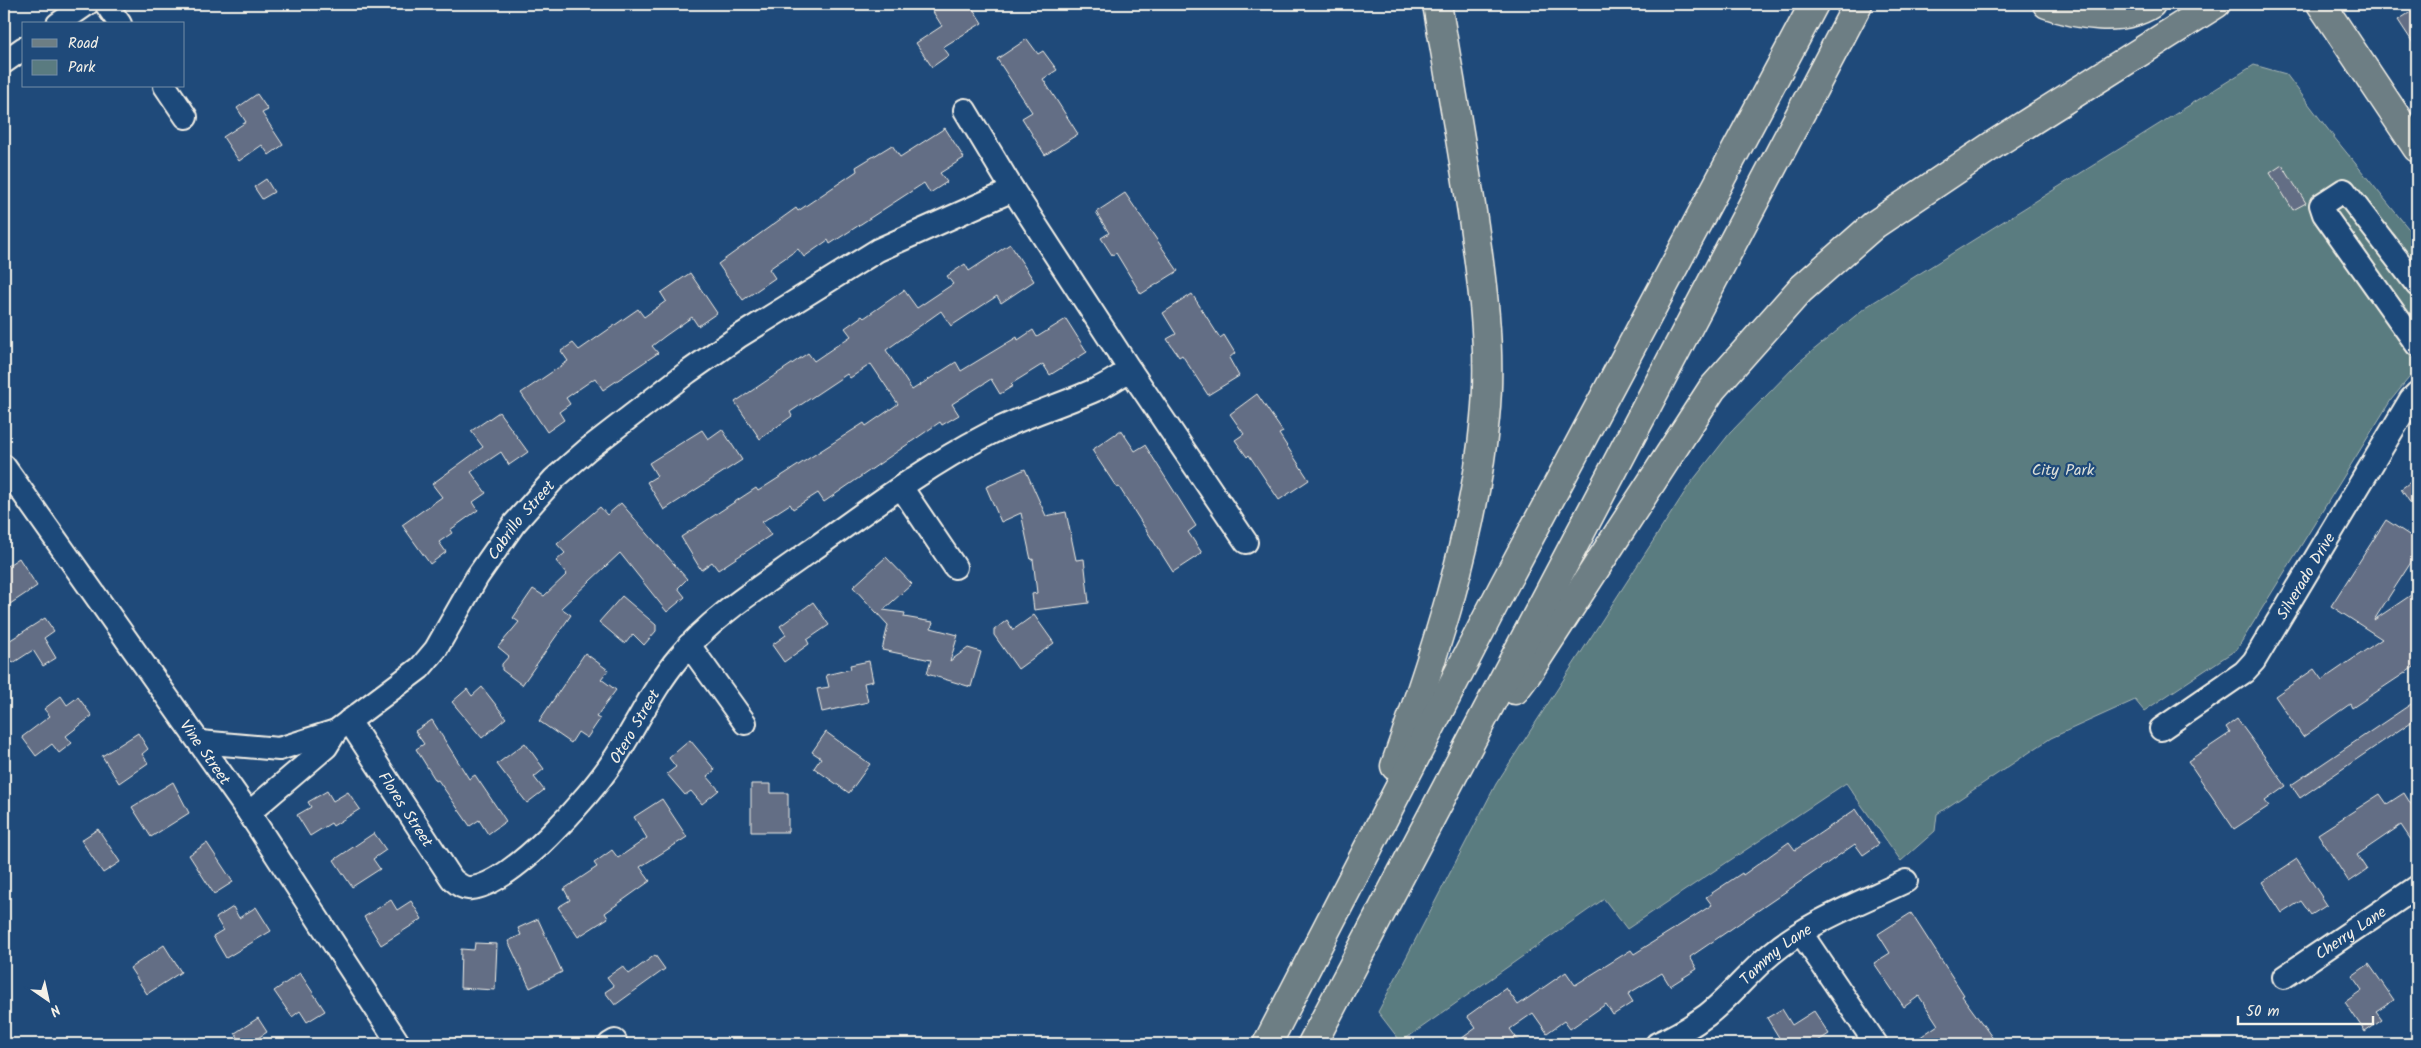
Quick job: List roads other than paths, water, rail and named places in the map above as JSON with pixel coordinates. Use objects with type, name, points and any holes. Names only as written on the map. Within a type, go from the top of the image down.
[{"type":"main road","points":[[1362,863],[1429,668],[1470,522],[1486,418],[1487,334],[1481,271],[1437,4]]},
{"type":"main road","points":[[1752,120],[1798,4]]},
{"type":"main road","points":[[1267,1044],[1503,588],[1814,4]]},
{"type":"main road","points":[[1312,1044],[1858,4]]},
{"type":"main road","points":[[2047,4],[2071,13],[2105,15],[2142,10],[2151,4]]},
{"type":"main road","points":[[1467,750],[1527,674],[1712,389],[1800,290],[1874,225],[1996,142],[2216,4]]},
{"type":"main road","points":[[2321,4],[2417,148]]},
{"type":"street","points":[[61,22],[87,4]]},
{"type":"street","points":[[106,4],[119,22]]},
{"type":"street","points":[[4,62],[22,49]]},
{"type":"street","points":[[166,88],[186,117]]},
{"type":"street","points":[[965,110],[1013,190],[1130,370],[1246,542]]},
{"type":"street","name":"Cabrillo Street","points":[[200,742],[279,749],[342,726],[408,678],[436,649],[493,552],[554,480],[587,450],[688,372],[738,337],[878,250],[959,216],[1013,190]]},
{"type":"street","points":[[2417,285],[2344,190],[2322,205],[2324,214],[2417,345]]},
{"type":"street","name":"Otero Street","points":[[470,888],[486,885],[507,872],[571,815],[613,761],[651,696],[689,645],[731,609],[946,457],[988,434],[1098,389],[1130,370]]},
{"type":"street","name":"Silverado Drive","points":[[2161,729],[2237,677],[2254,661],[2411,399],[2417,393]]},
{"type":"street","name":"Vine Street","points":[[4,466],[249,813],[399,1044]]},
{"type":"street","points":[[902,487],[955,567]]},
{"type":"street","points":[[689,645],[745,723]]},
{"type":"street","name":"Cabrillo Street","points":[[249,813],[326,747],[342,726]]},
{"type":"street","name":"Flores Street","points":[[342,726],[452,879],[461,887],[470,888]]},
{"type":"street","name":"Tammy Lane","points":[[1657,1044],[1678,1035],[1707,1015],[1771,954],[1802,933],[1828,917],[1906,881]]},
{"type":"street","name":"Cherry Lane","points":[[2284,977],[2417,887]]},
{"type":"street","points":[[1802,933],[1876,1044]]},
{"type":"park label","name":"City Park","points":[[2063,469]]}]
